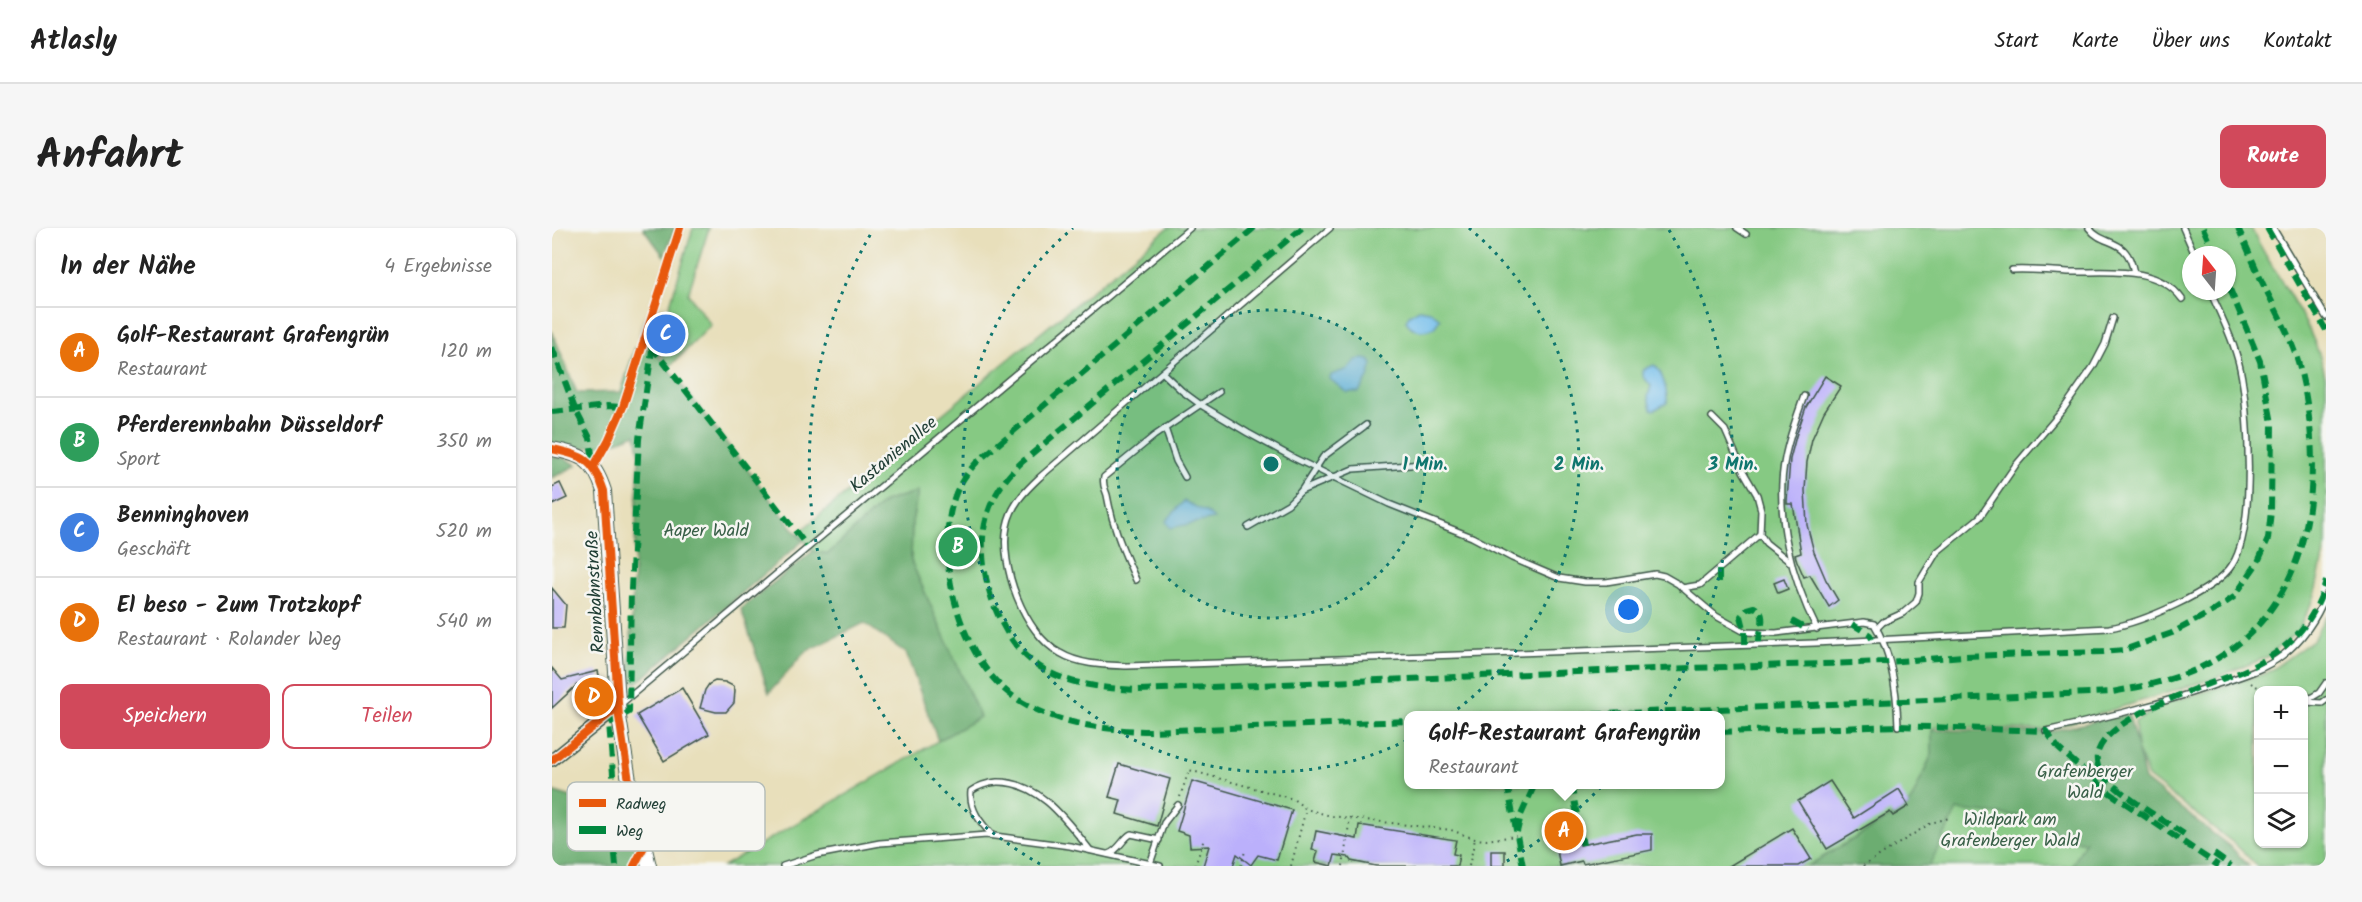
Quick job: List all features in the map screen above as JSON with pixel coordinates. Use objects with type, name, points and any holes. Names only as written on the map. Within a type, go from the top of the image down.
[{"type":"street","points":[[552,449],[578,455],[597,472]]},
{"type":"street","name":"Rennbahnstraße","points":[[597,472],[607,519],[618,707],[629,782]]},
{"type":"street","points":[[552,760],[618,707]]},
{"type":"street","name":"Rennbahnstraße","points":[[645,851],[649,866]]},
{"type":"lane","points":[[597,472],[623,407],[680,228]]},
{"type":"lane","name":"Kastanienallee","points":[[618,707],[807,546],[1190,228]]},
{"type":"lane","points":[[1330,228],[1026,489],[1018,500],[1007,526],[1006,556],[1014,587],[1022,607],[1044,641],[1059,653],[1079,661],[1127,666],[1815,643],[2124,626],[2217,583],[2234,564],[2243,535],[2248,483],[2248,424],[2240,365],[2214,300]]},
{"type":"lane","points":[[1737,228],[1746,234]]},
{"type":"lane","points":[[2090,228],[2100,237],[2122,247],[2128,254],[2134,273]]},
{"type":"lane","points":[[2183,228],[2191,246]]},
{"type":"lane","points":[[2273,228],[2326,317]]},
{"type":"lane","points":[[2012,270],[2134,273],[2154,279],[2176,291],[2182,299]]},
{"type":"lane","points":[[1877,628],[1883,622],[1903,613],[1916,602],[1919,582],[1937,552],[1980,518],[2015,466],[2062,411],[2093,367],[2105,344],[2113,318]]},
{"type":"lane","points":[[1163,373],[1182,392],[1248,433],[1389,504],[1472,537],[1512,558],[1559,578],[1606,582],[1655,574],[1664,576],[1716,616],[1742,632],[1776,633],[1817,630],[1864,622],[1874,624],[1896,686],[1898,726]]},
{"type":"lane","points":[[1136,580],[1114,530],[1106,492],[1102,484],[1104,477],[1165,428],[1219,392]]},
{"type":"lane","points":[[1804,396],[1784,460],[1782,500],[1791,563],[1805,605],[1817,630]]},
{"type":"lane","points":[[1712,417],[1725,430],[1743,471],[1757,495],[1761,510],[1761,534],[1766,543],[1791,563]]},
{"type":"lane","points":[[1248,527],[1288,504],[1301,491],[1323,457],[1366,425]]},
{"type":"lane","points":[[1165,428],[1176,461],[1185,477]]},
{"type":"lane","points":[[1301,491],[1353,469],[1424,464]]},
{"type":"lane","points":[[1682,588],[1700,585],[1761,534]]},
{"type":"lane","points":[[2046,731],[2152,705],[2241,677],[2274,660],[2293,646],[2316,617],[2326,595]]},
{"type":"lane","points":[[2308,700],[2319,693],[2326,683]]},
{"type":"lane","points":[[2308,702],[2325,702]]},
{"type":"lane","points":[[992,835],[973,810],[971,791],[977,786],[1003,782],[1032,790],[1064,819],[1090,851]]},
{"type":"lane","points":[[1150,864],[1164,823],[1178,805]]},
{"type":"lane","points":[[1107,854],[1113,852],[1131,834],[1158,840]]},
{"type":"lane","points":[[783,866],[818,855],[880,843],[992,835],[1029,839],[1160,866]]},
{"type":"path","points":[[2241,677],[2257,686]]},
{"type":"path","points":[[1178,805],[1189,770],[1293,799],[1306,808],[1331,816],[1450,830],[1475,839],[1494,840],[1516,836]]},
{"type":"path","points":[[1291,866],[1306,808]]},
{"type":"path","points":[[1342,866],[1350,817]]},
{"type":"path","points":[[1863,866],[1931,823],[1949,818]]},
{"type":"path","points":[[1195,866],[1204,839]]},
{"type":"path","points":[[1469,866],[1475,839]]},
{"type":"path","points":[[1240,866],[1245,851]]},
{"type":"green space","points":[[643,228],[675,228],[664,256]]},
{"type":"green space","points":[[693,228],[709,228],[688,294],[711,325],[670,366],[658,350],[673,348],[680,336],[677,333],[676,324],[665,321]]},
{"type":"green space","points":[[1168,228],[2251,228],[2304,320],[2321,359],[2326,380],[2326,544],[2314,598],[2297,632],[2265,658],[2212,679],[2047,730],[1936,727],[1932,731],[1932,754],[1909,806],[1808,866],[723,866],[749,851],[765,851],[765,842],[979,717],[911,561],[912,522],[918,491],[884,502],[828,554],[813,551],[798,533]]},
{"type":"green space","name":"Aaper Wald","points":[[552,331],[577,393],[621,392],[635,348],[652,347],[803,541],[637,683],[629,680],[639,453],[636,434],[609,444],[577,449],[552,444]]},
{"type":"green space","points":[[552,457],[564,458],[577,465],[552,478]]},
{"type":"green space","points":[[918,491],[912,522],[911,561],[980,717],[938,741],[906,653],[864,623],[805,652],[769,693],[741,609],[813,551],[828,554],[884,502]]},
{"type":"green space","points":[[2326,616],[2326,866],[2257,866],[2236,845],[2148,777],[2137,749],[2135,722],[2164,704],[2267,673],[2313,640]]},
{"type":"green space","name":"Grafenberger Wald","points":[[2129,715],[2145,780],[2233,849],[2249,866],[2072,866],[2085,842],[2065,837],[2038,818],[1957,810],[1929,866],[1808,866],[1909,806],[1932,754],[1932,730],[2047,732]]},
{"type":"green space","points":[[552,791],[567,796],[567,851],[636,851],[641,866],[552,866]]},
{"type":"green space","name":"Wildpark am Grafenberger Wald","points":[[1982,795],[2182,866],[1838,866]]},
{"type":"water","points":[[1419,309],[1430,311],[1440,319],[1434,328],[1418,330],[1408,324],[1406,321],[1409,315]]},
{"type":"water","points":[[1356,360],[1369,360],[1372,364],[1368,378],[1359,392],[1346,392],[1330,379],[1331,375],[1348,369]]},
{"type":"water","points":[[1654,365],[1662,376],[1667,403],[1654,410],[1651,409],[1648,397],[1651,386],[1643,376],[1643,370]]},
{"type":"water","points":[[1184,501],[1208,513],[1214,519],[1170,528],[1166,521]]},
{"type":"building","points":[[1825,376],[1841,386],[1824,412],[1812,439],[1807,462],[1805,490],[1807,525],[1814,552],[1838,600],[1829,607],[1810,575],[1804,577],[1797,561],[1795,555],[1801,553],[1793,504],[1787,504],[1790,459],[1796,436],[1806,407]]},
{"type":"building","points":[[560,483],[567,498],[552,505],[552,487]]},
{"type":"building","points":[[1784,579],[1788,589],[1778,593],[1774,583]]},
{"type":"building","points":[[552,588],[566,605],[564,628],[552,628]]},
{"type":"building","points":[[552,668],[562,680],[598,671],[605,701],[582,706],[577,685],[552,708]]},
{"type":"building","points":[[715,681],[725,682],[733,686],[735,690],[734,703],[726,712],[700,708],[705,690]]},
{"type":"building","points":[[682,688],[709,734],[664,761],[637,715]]},
{"type":"building","points":[[1119,764],[1170,779],[1157,826],[1117,814],[1121,800],[1109,797]]},
{"type":"building","points":[[1192,781],[1292,810],[1277,860],[1258,855],[1251,865],[1237,854],[1233,866],[1203,866],[1209,846],[1190,847],[1189,835],[1177,831]]},
{"type":"building","points":[[1830,781],[1854,818],[1899,789],[1909,806],[1893,816],[1890,812],[1827,849],[1798,801]]},
{"type":"building","points":[[1575,820],[1580,845],[1637,834],[1652,834],[1652,850],[1583,864],[1582,861],[1560,866],[1552,825]]},
{"type":"building","points":[[1359,825],[1456,840],[1453,854],[1459,855],[1457,866],[1376,866],[1335,855],[1332,866],[1315,862],[1318,851],[1312,850],[1316,831],[1357,839]]},
{"type":"building","points":[[1792,828],[1811,859],[1798,866],[1729,866]]},
{"type":"building","points":[[1491,851],[1505,851],[1505,866],[1491,866]]},
{"type":"marked path","points":[[1254,228],[970,470],[956,493],[949,518],[947,545],[949,574],[955,604],[978,658],[995,680],[1014,697],[1029,706],[1079,724],[1150,731],[1404,721]]},
{"type":"marked path","points":[[1302,228],[1022,462],[995,495],[988,512],[983,537],[983,557],[991,597],[1008,634],[1020,650],[1045,670],[1083,684],[1138,690],[1625,670],[1888,662],[1963,656],[2124,650],[2172,633],[2234,597],[2258,562],[2268,539],[2271,511],[2272,423],[2260,361],[2235,300]]},
{"type":"marked path","points":[[2203,228],[2211,246]]},
{"type":"marked path","points":[[1672,711],[2112,692],[2188,673],[2211,662],[2246,637],[2273,606],[2293,570],[2305,531],[2311,490],[2312,448],[2307,406],[2296,355],[2238,228]]},
{"type":"marked path","points":[[2267,228],[2326,330]]},
{"type":"marked path","points":[[648,346],[668,343],[672,336]]},
{"type":"marked path","points":[[614,782],[609,723],[629,712],[631,589],[639,439],[654,337]]},
{"type":"marked path","points":[[651,346],[807,546]]},
{"type":"marked path","points":[[552,347],[575,409],[590,438],[593,463]]},
{"type":"marked path","points":[[552,412],[607,406],[623,407]]},
{"type":"marked path","points":[[1719,570],[1719,583]]},
{"type":"marked path","points":[[2184,834],[2136,803],[2112,784],[2098,766],[2099,750],[2110,734],[2129,720],[2179,695],[2246,670],[2281,649],[2309,619],[2326,581]]},
{"type":"marked path","points":[[1745,644],[1741,616],[1747,609],[1754,607],[1759,610],[1762,618],[1759,644]]},
{"type":"marked path","points":[[1792,621],[1808,630]]},
{"type":"marked path","points":[[1852,624],[1870,635],[1872,639]]},
{"type":"marked path","points":[[1725,732],[1898,726],[2046,731],[2059,749],[2110,793],[2219,866]]},
{"type":"marked path","points":[[1508,789],[1523,866]]},
{"type":"marked path","points":[[1517,832],[1521,815],[1533,789]]},
{"type":"marked path","points":[[1572,789],[1583,845]]},
{"type":"marked path","points":[[615,851],[616,866]]},
{"type":"marked path","points":[[2214,854],[2231,866]]},
{"type":"cycle path","points":[[594,466],[623,407],[680,228]]},
{"type":"cycle path","points":[[552,449],[572,454],[586,461],[596,472],[604,491],[619,717],[629,782]]},
{"type":"cycle path","points":[[552,760],[618,707]]},
{"type":"cycle path","points":[[634,866],[642,851]]},
{"type":"place","name":"Benninghoven","points":[[666,334]]},
{"type":"place","name":"Pferderennbahn Düsseldorf","points":[[958,547]]},
{"type":"place","name":"El beso - Zum Trotzkopf","points":[[594,697]]},
{"type":"place","name":"Golf-Restaurant Grafengrün","points":[[1564,831]]}]
